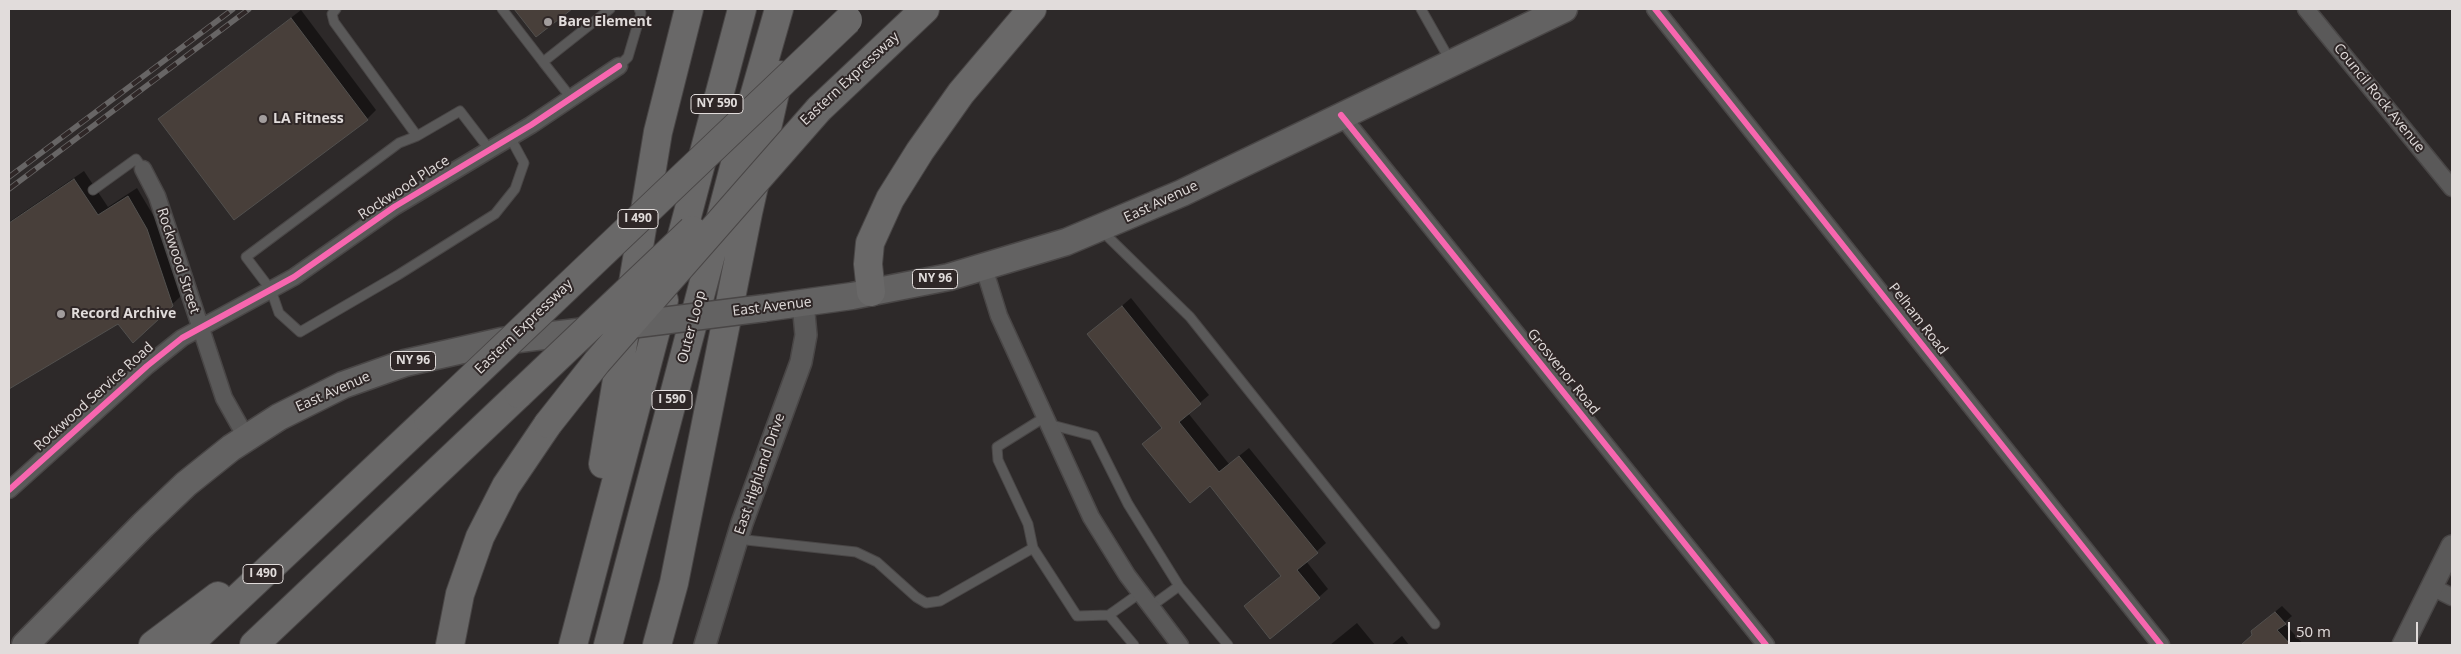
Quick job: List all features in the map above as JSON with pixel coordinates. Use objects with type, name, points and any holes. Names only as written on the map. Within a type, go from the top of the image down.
[{"type":"highway","points":[[574,643],[658,132],[689,9]]},
{"type":"highway","name":"NY 590","points":[[692,198],[742,9]]},
{"type":"highway","name":"Outer Loop","points":[[608,645],[737,156],[779,9]]},
{"type":"highway","points":[[657,645],[674,583],[748,213],[794,9]]},
{"type":"highway","name":"Eastern Expressway","points":[[254,645],[925,9]]},
{"type":"highway","points":[[871,292],[868,264],[870,243],[877,223],[890,199],[920,151],[961,93],[1032,9]]},
{"type":"highway","name":"Eastern Expressway","points":[[188,645],[855,12]]},
{"type":"highway","points":[[450,645],[460,594],[482,532],[506,486],[548,424],[597,362],[819,109]]},
{"type":"highway","name":"I 590","points":[[574,643],[692,198]]},
{"type":"highway","points":[[153,645],[338,503]]},
{"type":"main road","name":"East Avenue","points":[[25,645],[163,505],[212,463],[246,437],[314,398],[405,363],[502,341],[803,303],[871,292],[984,268],[1035,253],[1100,229],[1182,193],[1564,9]]},
{"type":"street","name":"Pelham Road","points":[[1655,9],[2161,645]]},
{"type":"street","name":"Council Rock Avenue","points":[[2306,9],[2452,188]]},
{"type":"street","name":"Rockwood Place","points":[[200,327],[294,277],[394,207],[572,99],[619,66]]},
{"type":"street","name":"Grosvenor Road","points":[[1341,115],[1766,645]]},
{"type":"street","name":"Rockwood Street","points":[[143,169],[156,196],[228,407],[246,437]]},
{"type":"street","points":[[984,268],[999,316],[1091,517],[1140,593],[1180,645]]},
{"type":"street","name":"East Highland Drive","points":[[705,645],[737,539],[770,442],[801,362],[806,335],[803,303]]},
{"type":"street","name":"Rockwood Service Road","points":[[9,490],[156,358],[200,327]]},
{"type":"street","points":[[2403,645],[2452,546]]},
{"type":"street","points":[[2432,587],[2452,597]]},
{"type":"lane","points":[[336,9],[332,14],[334,22],[417,136]]},
{"type":"lane","points":[[502,9],[572,99]]},
{"type":"lane","points":[[543,62],[610,9]]},
{"type":"lane","points":[[619,66],[628,57],[641,13],[639,9]]},
{"type":"lane","points":[[1423,10],[1451,63]]},
{"type":"lane","points":[[489,149],[460,111],[417,136],[399,143],[246,258],[271,290],[279,313],[300,332],[398,275],[495,214],[515,189],[524,163],[510,137]]},
{"type":"lane","points":[[93,190],[136,159],[143,169]]},
{"type":"lane","points":[[1100,229],[1190,317],[1435,624]]},
{"type":"lane","points":[[1140,593],[1109,615],[1077,616],[1034,548],[1028,524],[998,460],[997,447],[1046,420],[1094,436],[1128,504],[1179,586],[1228,645]]},
{"type":"lane","points":[[737,539],[856,552],[877,562],[916,598],[926,603],[940,601],[1034,548]]},
{"type":"lane","points":[[1150,607],[1179,586]]},
{"type":"lane","points":[[1109,615],[1134,645]]},
{"type":"building","points":[[514,9],[572,9],[536,37]]},
{"type":"building","name":"LA Fitness","points":[[291,18],[368,120],[234,220],[158,119]]},
{"type":"building","points":[[74,179],[98,215],[128,196],[147,229],[173,306],[133,343],[118,324],[9,389],[9,223]]},
{"type":"building","points":[[1122,306],[1201,404],[1179,422],[1219,472],[1239,456],[1318,553],[1297,570],[1320,598],[1270,639],[1244,606],[1281,576],[1210,486],[1190,503],[1142,444],[1162,428],[1087,334]]},
{"type":"building","points":[[2275,612],[2286,624],[2277,630],[2291,645],[2241,645],[2252,635],[2251,631]]},
{"type":"railway","points":[[9,177],[233,9]]},
{"type":"railway","points":[[9,189],[249,9]]},
{"type":"cycle path","points":[[1655,9],[2161,645]]},
{"type":"cycle path","points":[[9,490],[147,366],[182,338],[294,277],[394,207],[531,125],[619,66]]},
{"type":"cycle path","points":[[1341,115],[1766,645]]},
{"type":"place","name":"Bare Element","points":[[548,22]]},
{"type":"place","name":"LA Fitness","points":[[263,119]]},
{"type":"place","name":"Record Archive","points":[[61,314]]}]
